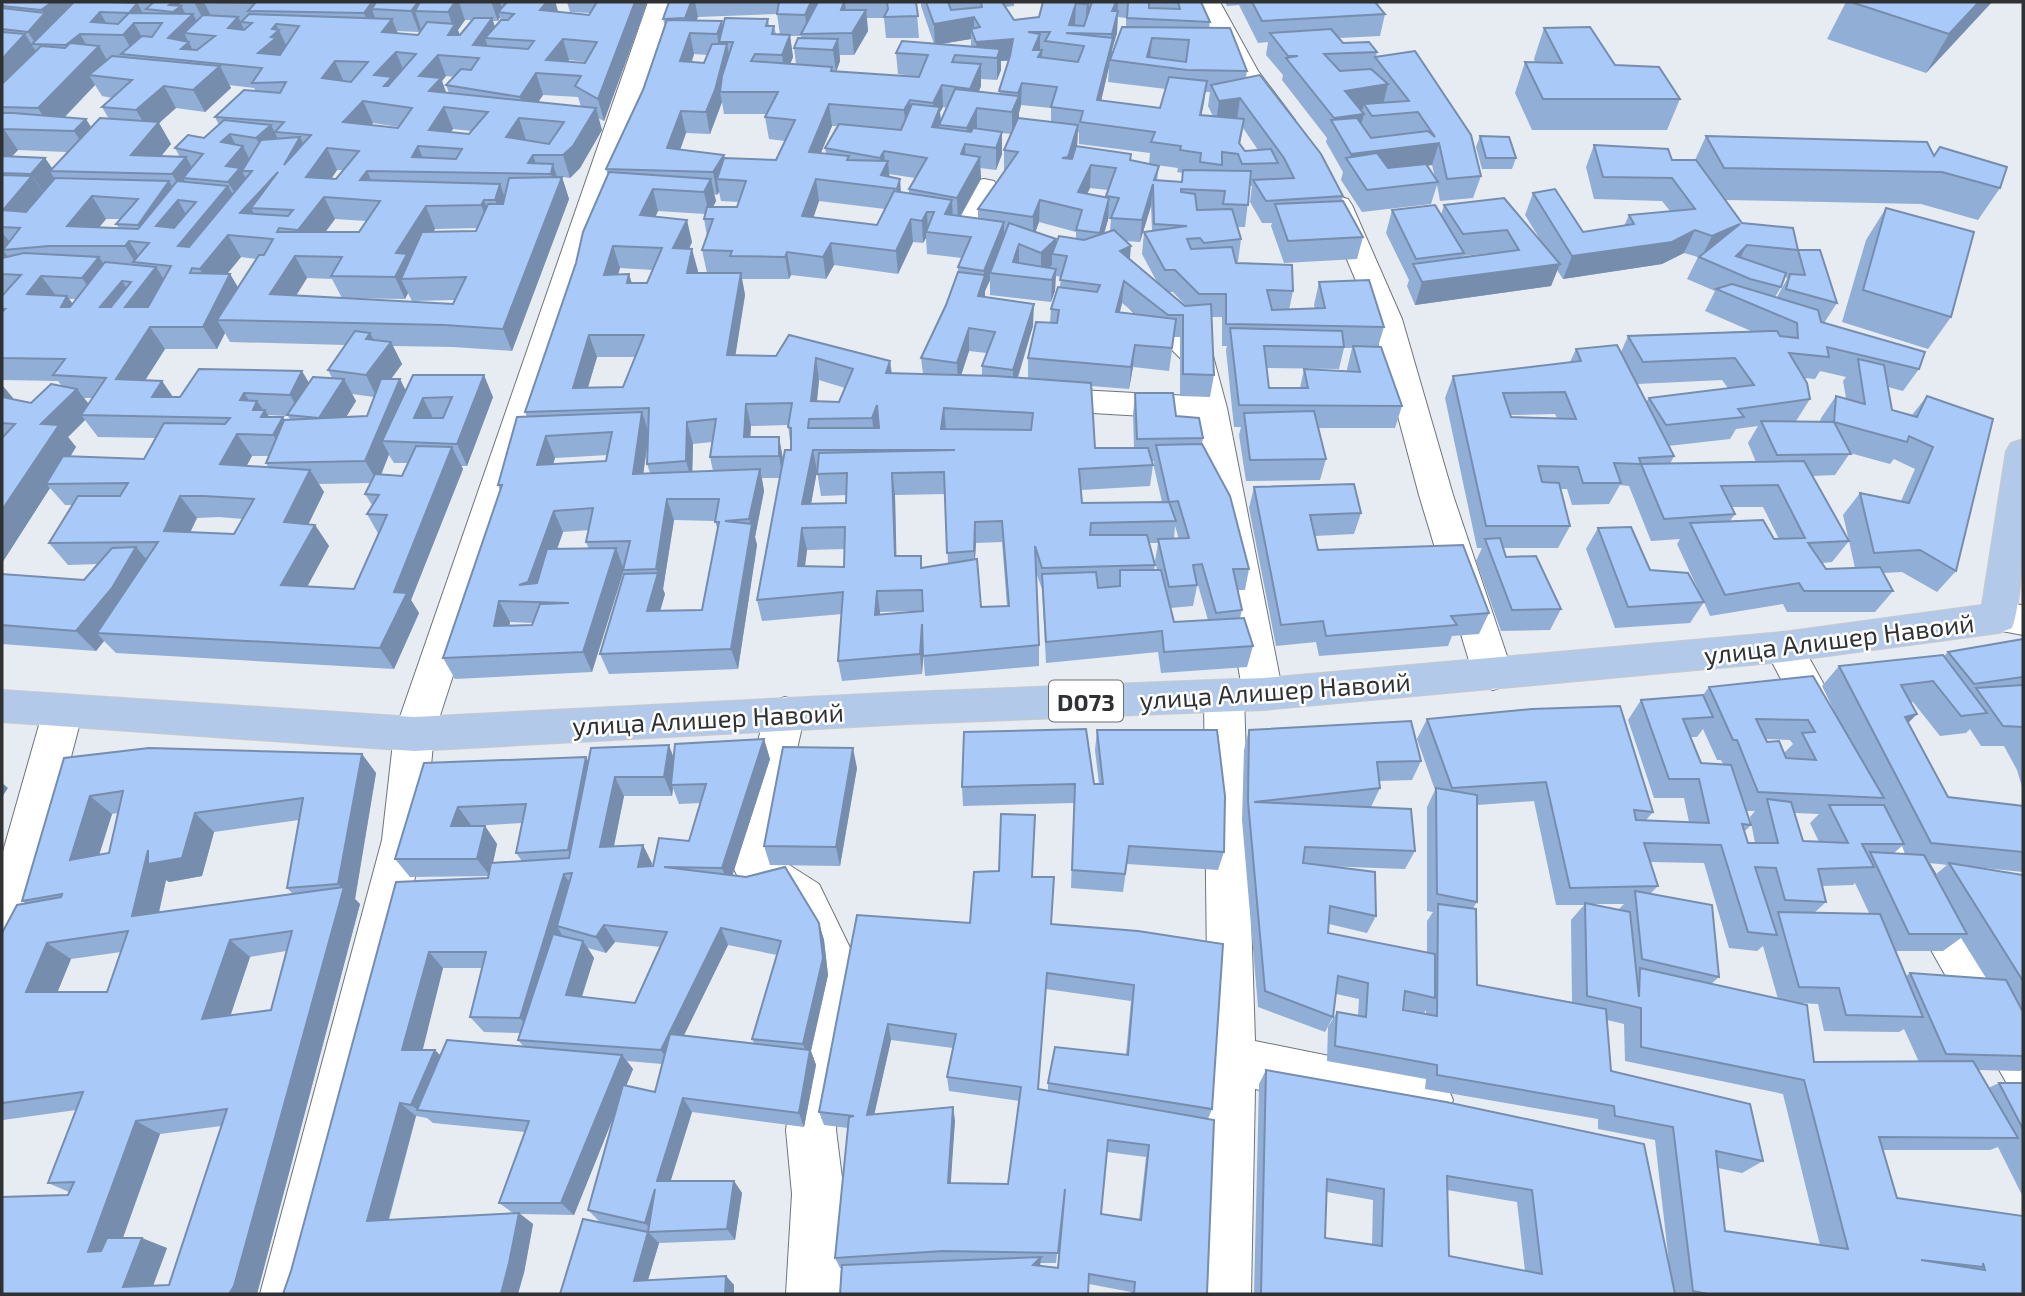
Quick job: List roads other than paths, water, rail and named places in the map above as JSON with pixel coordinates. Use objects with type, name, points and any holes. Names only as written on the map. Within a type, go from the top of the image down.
[{"type":"main road","name":"улица Алишер Навоий","points":[[2,706],[414,734],[785,714],[1244,695],[1783,647],[2011,619],[2023,451]]},
{"type":"street","points":[[287,1294],[403,840],[414,734],[660,2]]},
{"type":"street","points":[[1208,2],[1247,73],[1300,145]]},
{"type":"street","points":[[1323,176],[1331,186],[1387,319],[1436,495],[1493,674]]},
{"type":"street","points":[[984,187],[961,230],[968,235],[1019,250]]},
{"type":"street","points":[[1116,286],[1137,299],[1197,356],[1210,408],[1244,695],[1224,1294]]},
{"type":"street","points":[[1014,397],[1210,408]]},
{"type":"street","points":[[1783,647],[1846,763],[2023,1065]]},
{"type":"street","points":[[2,933],[63,711]]},
{"type":"street","points":[[785,714],[752,849],[754,865],[764,875],[803,898],[832,958],[811,1130],[818,1194],[813,1294]]},
{"type":"street","points":[[1909,871],[1960,878]]},
{"type":"street","points":[[1232,1060],[1469,1108]]}]
